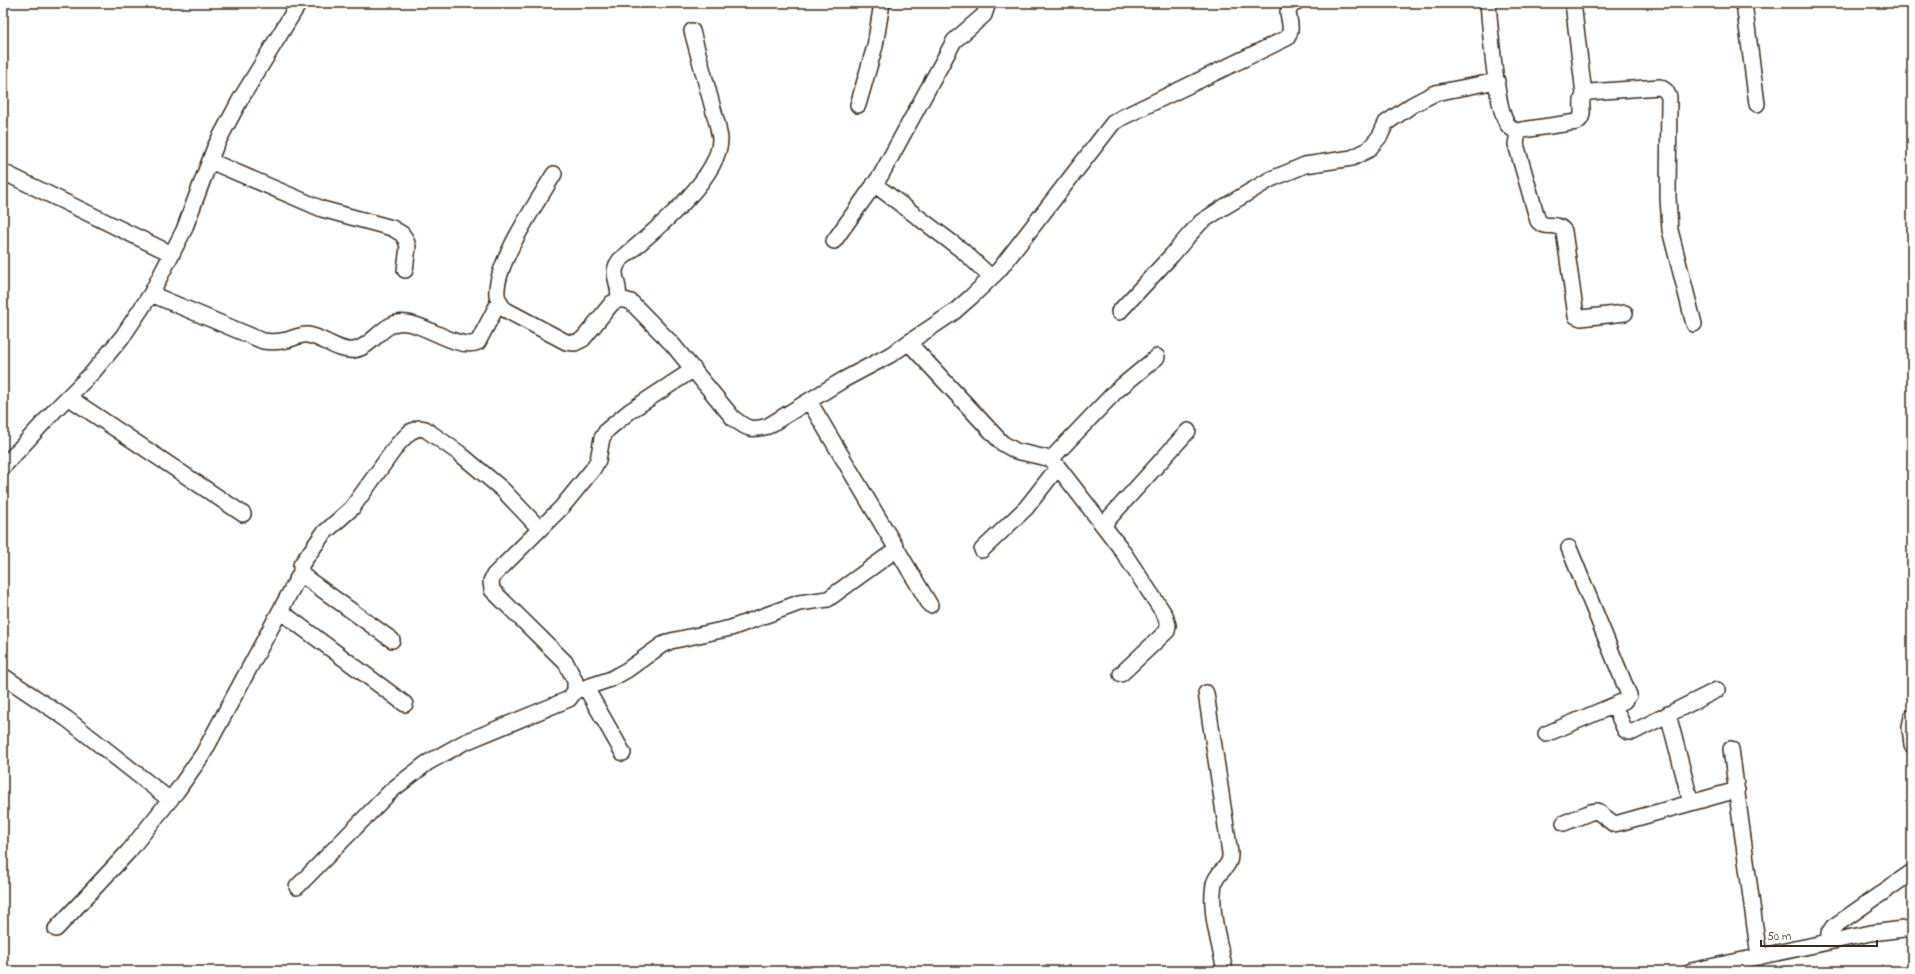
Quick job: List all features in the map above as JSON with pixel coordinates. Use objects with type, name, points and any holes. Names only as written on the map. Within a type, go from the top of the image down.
[{"type":"street","points":[[3,467],[68,396],[93,372],[123,336],[151,294],[184,230],[215,147],[240,100],[299,3]]},
{"type":"street","points":[[858,105],[875,46],[882,3]]},
{"type":"street","points":[[834,241],[874,184],[954,41],[984,15],[988,3]]},
{"type":"street","points":[[554,174],[510,250],[501,271],[497,294],[499,302],[504,309],[566,342],[575,343],[583,339],[612,304],[618,300],[625,299],[631,302],[673,345],[733,418],[745,428],[756,429],[768,426],[909,343],[954,312],[991,277],[1113,123],[1287,38],[1291,27],[1288,12],[1291,6],[1295,3]]},
{"type":"street","points":[[1488,3],[1497,81],[1503,116],[1508,126],[1518,133]]},
{"type":"street","points":[[1573,3],[1584,94],[1581,100],[1582,119],[1577,122],[1522,130],[1518,133],[1516,144],[1538,221],[1545,226],[1560,226],[1564,231],[1574,311],[1576,316],[1581,318],[1625,313]]},
{"type":"street","points":[[1744,3],[1757,104]]},
{"type":"street","points":[[618,300],[620,293],[614,274],[615,267],[620,260],[685,203],[709,170],[718,150],[720,140],[718,127],[692,31]]},
{"type":"street","points":[[1119,312],[1201,222],[1224,207],[1271,179],[1305,165],[1352,158],[1368,150],[1380,136],[1386,124],[1412,104],[1435,93],[1497,81]]},
{"type":"street","points":[[1584,94],[1589,92],[1660,86],[1666,91],[1669,97],[1668,197],[1670,230],[1694,324]]},
{"type":"street","points":[[210,161],[322,209],[392,228],[402,234],[406,240],[408,247],[404,270]]},
{"type":"street","points":[[3,172],[172,254]]},
{"type":"street","points":[[874,184],[963,251],[991,277]]},
{"type":"street","points":[[151,294],[263,341],[274,342],[308,335],[343,348],[353,350],[361,347],[388,326],[396,323],[414,325],[463,344],[472,345],[478,342],[499,302]]},
{"type":"street","points":[[909,343],[1002,443],[1016,451],[1054,463],[1119,546],[1165,614],[1168,625],[1167,631],[1121,674]]},
{"type":"street","points":[[982,550],[1026,508],[1054,463],[1116,391],[1157,357]]},
{"type":"street","points":[[623,753],[575,681],[566,663],[492,590],[492,581],[494,575],[562,507],[593,469],[598,460],[602,438],[607,430],[630,411],[694,369]]},
{"type":"street","points":[[68,396],[243,514]]},
{"type":"street","points":[[809,401],[930,606]]},
{"type":"street","points":[[56,929],[129,851],[170,800],[203,754],[301,572],[301,565],[322,534],[352,508],[398,444],[410,432],[419,428],[425,429],[459,453],[502,489],[540,529]]},
{"type":"street","points":[[1103,525],[1188,431]]},
{"type":"street","points":[[1546,734],[1614,706],[1628,698],[1628,691],[1569,548]]},
{"type":"street","points":[[298,887],[392,790],[427,763],[463,744],[569,699],[581,690],[605,682],[627,670],[662,645],[671,641],[731,628],[799,603],[828,599],[897,549]]},
{"type":"street","points":[[301,572],[306,578],[392,640]]},
{"type":"street","points":[[280,610],[405,704]]},
{"type":"street","points":[[3,676],[67,719],[170,800]]},
{"type":"street","points":[[1614,706],[1625,730],[1628,732],[1633,732],[1717,690]]},
{"type":"street","points":[[1206,693],[1231,861],[1228,866],[1217,875],[1214,885],[1215,918],[1225,971]]},
{"type":"street","points":[[1668,714],[1691,803]]},
{"type":"street","points":[[1912,717],[1910,727],[1912,745]]},
{"type":"street","points":[[1731,749],[1759,957]]},
{"type":"street","points":[[1564,823],[1597,811],[1614,824],[1737,790]]},
{"type":"street","points":[[1828,942],[1829,933],[1833,927],[1912,872]]},
{"type":"street","points":[[1691,971],[1740,966],[1759,957],[1871,933],[1912,928]]}]
